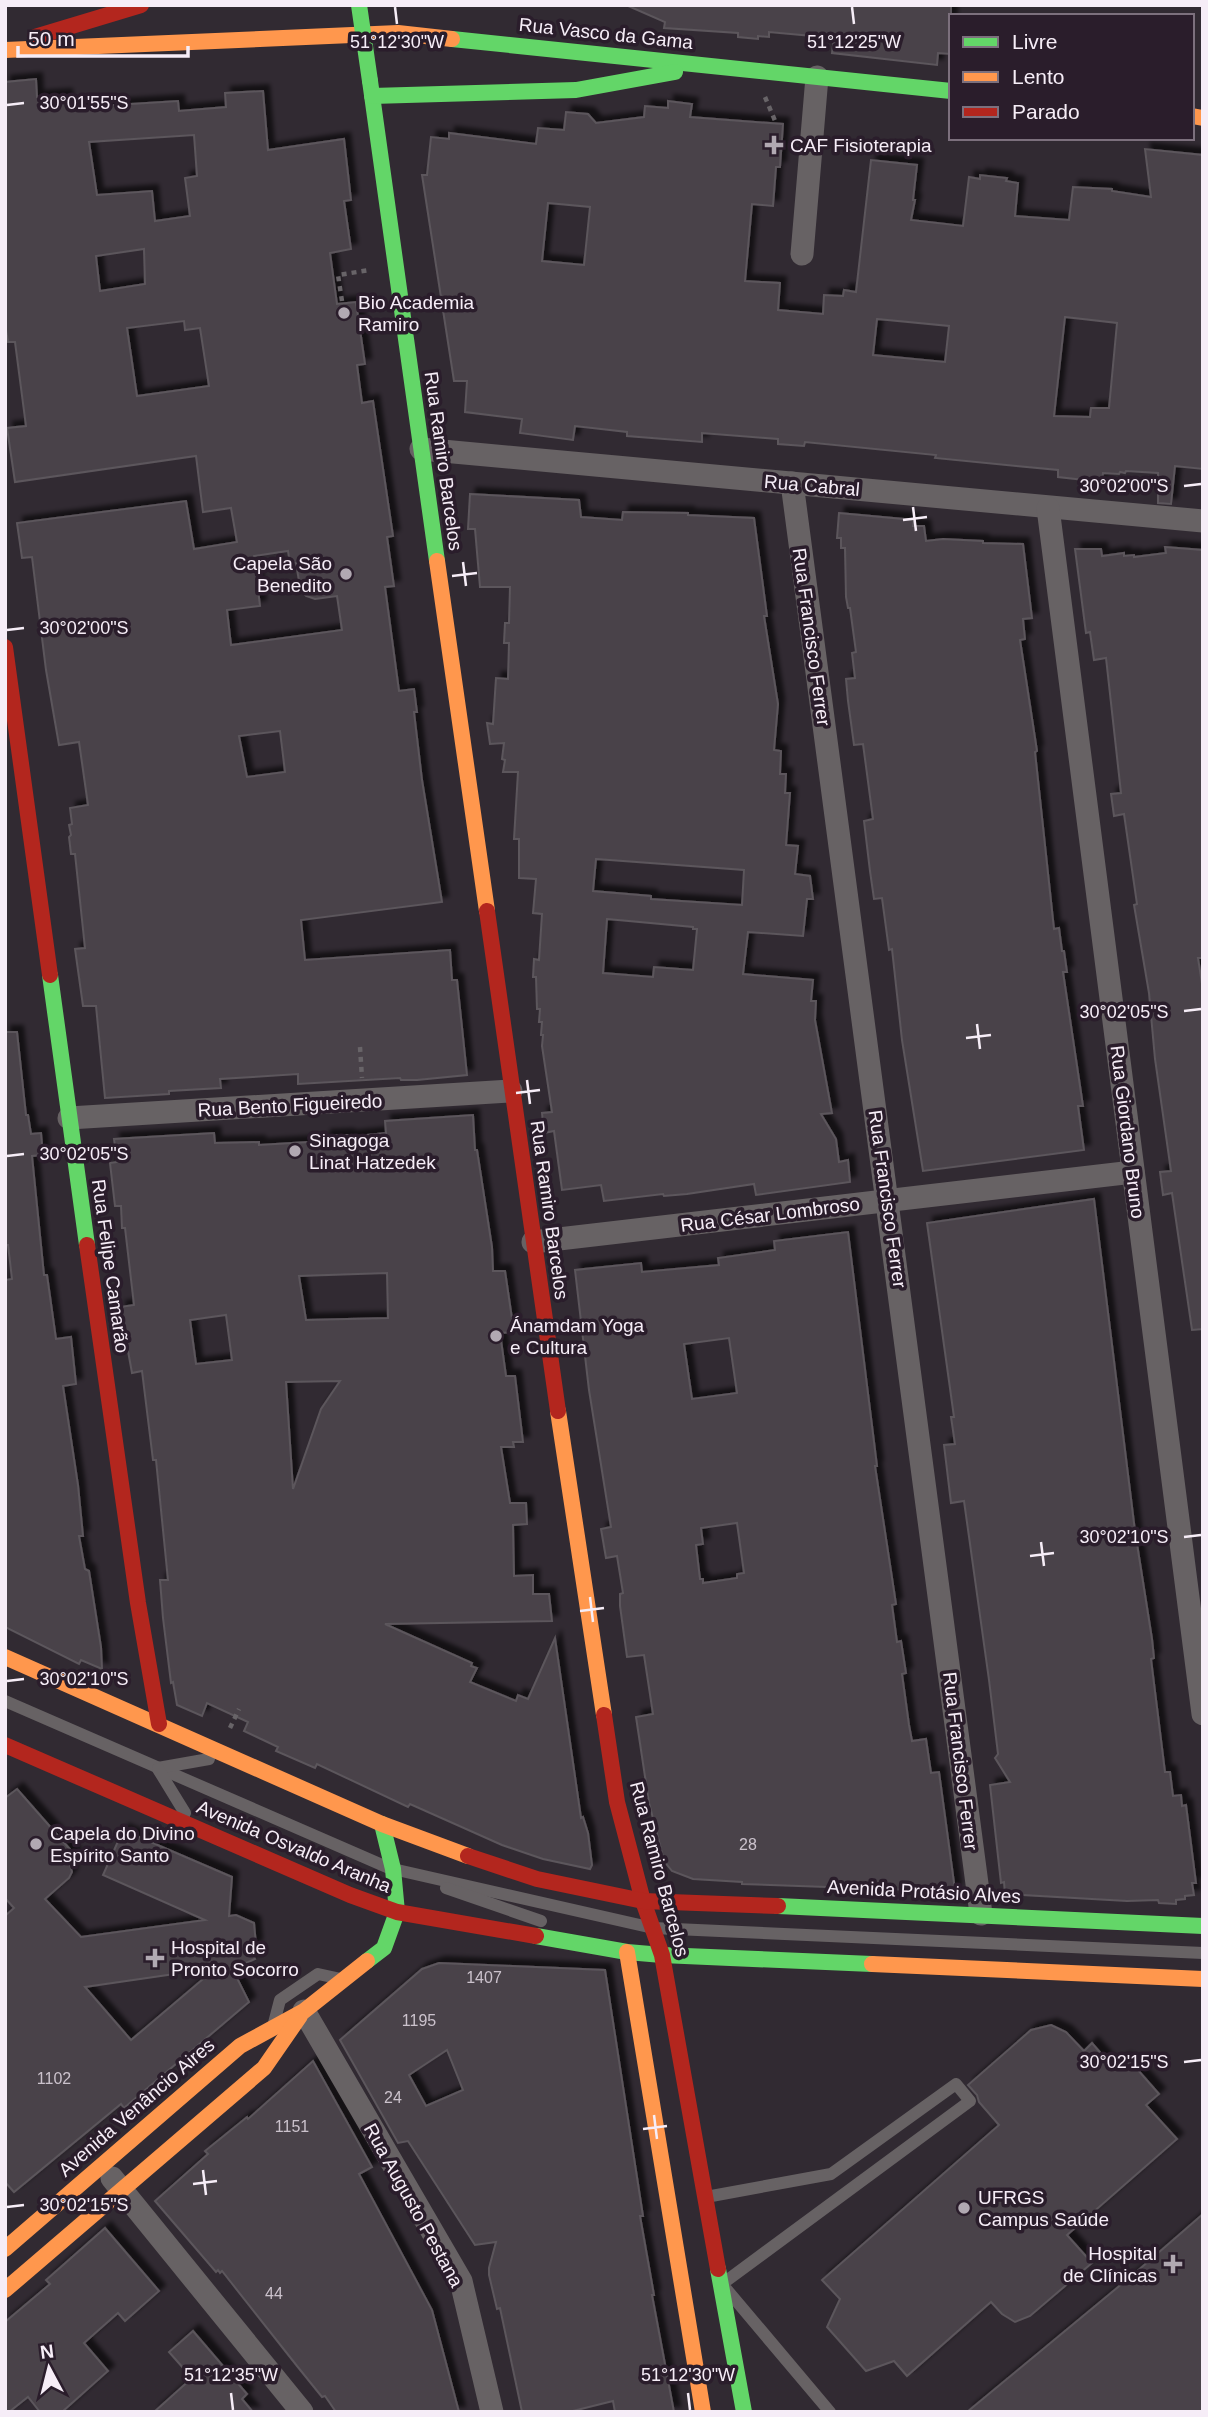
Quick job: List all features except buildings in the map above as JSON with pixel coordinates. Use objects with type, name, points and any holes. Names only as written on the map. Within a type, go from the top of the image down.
[{"type":"main road","points":[[5,48],[141,5]]},
{"type":"main road","name":"Rua Ramiro Barcelos","points":[[359,5],[511,1091],[617,1802],[643,1901],[662,1955],[744,2412]]},
{"type":"main road","name":"Rua Vasco da Gama","points":[[5,48],[398,33],[949,91]]},
{"type":"main road","points":[[371,88],[576,90],[711,66]]},
{"type":"main road","name":"Rua Felipe Camarão","points":[[5,647],[138,1603],[159,1724]]},
{"type":"main road","points":[[5,1657],[382,1824],[537,1879],[643,1901]]},
{"type":"main road","name":"Avenida Osvaldo Aranha","points":[[5,1745],[350,1895],[397,1912],[627,1952],[662,1955]]},
{"type":"main road","points":[[5,1768],[23,1753]]},
{"type":"main road","name":"Avenida Venâncio Aires","points":[[5,2249],[240,2046],[304,2011],[384,1948],[397,1912],[393,1869],[382,1824]]},
{"type":"main road","name":"Avenida Protásio Alves","points":[[643,1901],[1203,1926]]},
{"type":"main road","points":[[627,1952],[703,2412]]},
{"type":"main road","points":[[662,1955],[1203,1979]]},
{"type":"main road","name":"Avenida Venâncio Aires","points":[[5,2290],[264,2068],[304,2011]]},
{"type":"street","points":[[802,254],[817,77]]},
{"type":"street","name":"Rua Cabral","points":[[421,449],[1203,521]]},
{"type":"street","name":"Rua Francisco Ferrer","points":[[792,483],[981,1914]]},
{"type":"street","name":"Rua Giordano Bruno","points":[[1048,508],[1203,1714]]},
{"type":"street","name":"Rua Bento Figueiredo","points":[[69,1118],[511,1091]]},
{"type":"street","name":"Rua César Lombroso","points":[[533,1242],[1133,1171]]},
{"type":"street","name":"Rua Augusto Pestana","points":[[304,2011],[461,2281],[492,2412]]},
{"type":"street","points":[[101,2165],[302,2412]]},
{"type":"lane","points":[[5,1701],[393,1869],[627,1952]]},
{"type":"lane","points":[[158,1768],[230,1755]]},
{"type":"lane","points":[[158,1768],[193,1827]]},
{"type":"lane","points":[[393,1869],[643,1901]]},
{"type":"lane","points":[[393,1869],[653,1928],[1203,1953]]},
{"type":"lane","points":[[981,1914],[1038,1945]]},
{"type":"lane","points":[[983,1969],[1038,1945]]},
{"type":"lane","points":[[274,2027],[280,2000],[318,1974],[343,1980]]},
{"type":"lane","points":[[706,2197],[831,2174],[956,2084],[970,2101],[722,2284],[830,2412]]},
{"type":"path","points":[[342,300],[338,275],[396,267]]},
{"type":"path","points":[[360,1047],[363,1100]]},
{"type":"traffic: fast","points":[[359,5],[370,81]]},
{"type":"traffic: fast","points":[[452,39],[949,91]]},
{"type":"traffic: fast","points":[[372,96],[576,90],[675,72]]},
{"type":"traffic: fast","points":[[370,81],[437,561]]},
{"type":"traffic: fast","points":[[50,975],[87,1245]]},
{"type":"traffic: fast","points":[[367,1961],[384,1948],[397,1912],[393,1869],[382,1824]]},
{"type":"traffic: fast","points":[[778,1906],[1203,1926]]},
{"type":"traffic: fast","points":[[536,1936],[627,1952],[662,1955],[872,1964]]},
{"type":"traffic: fast","points":[[718,2269],[744,2412]]},
{"type":"traffic: slow","points":[[5,50],[398,33],[452,39]]},
{"type":"traffic: slow","points":[[1194,116],[1203,118]]},
{"type":"traffic: slow","points":[[437,561],[487,911]]},
{"type":"traffic: slow","points":[[558,1411],[604,1715]]},
{"type":"traffic: slow","points":[[5,1657],[382,1824],[468,1856]]},
{"type":"traffic: slow","points":[[627,1952],[703,2412]]},
{"type":"traffic: slow","points":[[5,2249],[240,2046],[304,2011],[367,1961]]},
{"type":"traffic: slow","points":[[872,1964],[1203,1979]]},
{"type":"traffic: slow","points":[[5,2290],[264,2068],[300,2016]]},
{"type":"traffic: jam","points":[[35,37],[141,5]]},
{"type":"traffic: jam","points":[[5,647],[50,975]]},
{"type":"traffic: jam","points":[[487,911],[558,1411]]},
{"type":"traffic: jam","points":[[87,1245],[138,1603],[159,1724]]},
{"type":"traffic: jam","points":[[604,1715],[617,1802],[643,1901],[662,1955],[718,2269]]},
{"type":"traffic: jam","points":[[5,1745],[350,1895],[397,1912],[536,1936]]},
{"type":"traffic: jam","points":[[468,1856],[537,1879],[643,1901],[778,1906]]},
{"type":"place","name":"CAF Fisioterapia","points":[[774,145]]},
{"type":"place","name":"Bio Academia Ramiro","points":[[344,313]]},
{"type":"place","name":"Capela São Benedito","points":[[346,574]]},
{"type":"place","name":"Sinagoga Linat Hatzedek","points":[[295,1151]]},
{"type":"place","name":"Ánamdam Yoga e Cultura","points":[[496,1336]]},
{"type":"place","name":"Capela do Divino Espírito Santo","points":[[36,1844]]},
{"type":"place","name":"Hospital de Pronto Socorro","points":[[155,1958]]},
{"type":"place","name":"UFRGS Campus Saúde","points":[[964,2208]]},
{"type":"place","name":"Hospital de Clínicas","points":[[1173,2264]]}]
